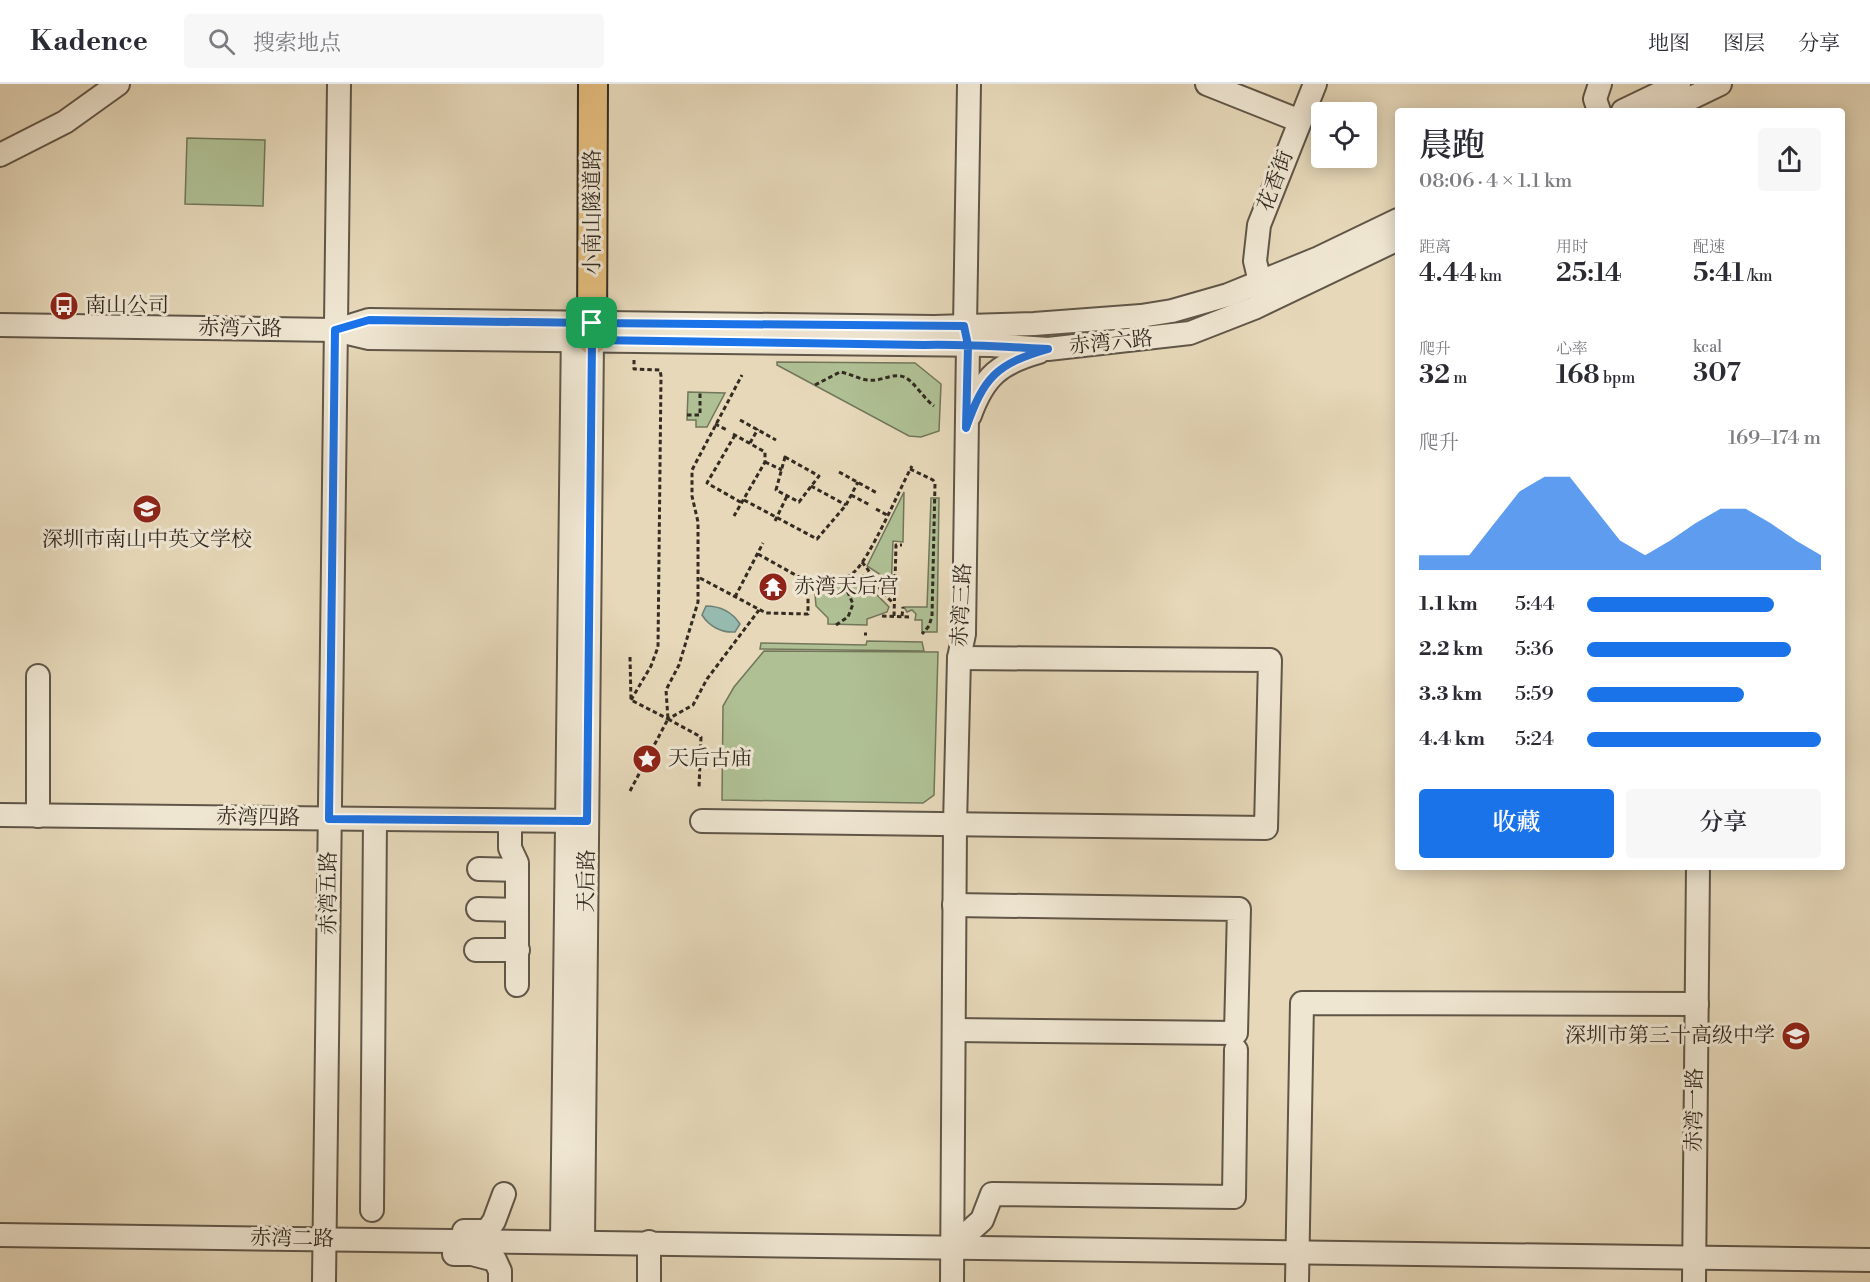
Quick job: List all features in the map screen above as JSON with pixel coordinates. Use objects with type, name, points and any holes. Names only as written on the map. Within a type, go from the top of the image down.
[{"type":"main road","name":"小南山隧道路","points":[[575,84],[583,331]]},
{"type":"main road","name":"小南山隧道路","points":[[583,331],[593,84]]},
{"type":"street","points":[[0,155],[65,122],[117,84]]},
{"type":"street","name":"赤湾五路","points":[[324,1282],[339,84]]},
{"type":"street","name":"赤湾三路","points":[[959,658],[953,632],[969,84]]},
{"type":"street","points":[[1207,84],[1300,121]]},
{"type":"street","name":"花香街","points":[[1260,282],[1256,261],[1259,225],[1315,84]]},
{"type":"street","points":[[1598,108],[1595,99],[1600,84]]},
{"type":"street","points":[[1629,108],[1679,84]]},
{"type":"street","points":[[1670,108],[1720,84]]},
{"type":"street","name":"赤湾六路","points":[[962,339],[1141,316],[1197,305],[1260,282],[1395,221]]},
{"type":"street","name":"赤湾六路","points":[[0,325],[335,330],[369,320],[583,331],[962,339],[1048,349],[1190,333],[1254,309],[1395,240]]},
{"type":"street","name":"天后路","points":[[572,1242],[583,331]]},
{"type":"street","name":"赤湾三路","points":[[959,658],[964,634],[966,428],[962,339]]},
{"type":"street","points":[[966,428],[981,391],[994,372],[1020,357],[1048,349]]},
{"type":"street","points":[[702,821],[955,825],[1266,828],[1270,660],[959,658],[955,825],[954,906],[952,1282]]},
{"type":"street","points":[[38,676],[38,816]]},
{"type":"street","name":"赤湾四路","points":[[0,815],[577,821]]},
{"type":"street","points":[[372,1210],[375,819]]},
{"type":"street","points":[[510,820],[510,848],[517,863],[518,985]]},
{"type":"street","points":[[479,869],[517,870]]},
{"type":"street","name":"赤湾一路","points":[[1694,1282],[1698,870]]},
{"type":"street","points":[[954,906],[1239,909],[1236,1033],[954,1030]]},
{"type":"street","points":[[478,909],[517,910]]},
{"type":"street","points":[[476,950],[518,950]]},
{"type":"street","points":[[1297,1282],[1302,1003],[1697,1004]]},
{"type":"street","points":[[952,1247],[982,1220],[992,1194],[1234,1197],[1236,1050]]},
{"type":"street","points":[[326,1240],[358,1230],[487,1231],[494,1221],[504,1194]]},
{"type":"street","name":"赤湾二路","points":[[0,1235],[649,1242],[1694,1258]]},
{"type":"street","points":[[326,1240],[357,1254],[472,1254],[495,1260],[500,1271],[500,1282]]},
{"type":"street","points":[[649,1242],[649,1282]]},
{"type":"street","points":[[1694,1258],[1870,1260]]},
{"type":"path","points":[[631,700],[651,666],[658,647],[661,376],[660,370],[634,369]]},
{"type":"path","points":[[815,385],[840,372],[854,378],[876,380],[899,375],[911,381],[924,399],[934,406]]},
{"type":"path","points":[[630,791],[668,719],[666,690],[679,665],[691,631],[700,578],[692,470],[742,375]]},
{"type":"path","points":[[687,415],[700,415],[700,392]]},
{"type":"path","points":[[740,420],[776,440]]},
{"type":"path","points":[[715,423],[727,430]]},
{"type":"path","points":[[750,443],[758,429]]},
{"type":"path","points":[[734,516],[743,501],[765,462],[765,452],[734,434],[707,483],[743,501],[776,520],[817,539],[846,505],[858,482]]},
{"type":"path","points":[[785,457],[819,476],[798,502],[776,490],[782,470],[785,457]]},
{"type":"path","points":[[802,466],[805,461]]},
{"type":"path","points":[[765,462],[782,470]]},
{"type":"path","points":[[758,554],[808,582],[830,582],[845,578],[862,562],[911,467],[933,480],[934,484],[932,616],[929,626],[922,634]]},
{"type":"path","points":[[839,472],[877,493]]},
{"type":"path","points":[[811,486],[846,505]]},
{"type":"path","points":[[851,495],[870,505]]},
{"type":"path","points":[[776,520],[788,496]]},
{"type":"path","points":[[876,509],[887,514]]},
{"type":"path","points":[[735,597],[763,543]]},
{"type":"path","points":[[894,616],[896,545],[902,545]]},
{"type":"path","points":[[862,562],[875,576],[884,596],[894,603]]},
{"type":"path","points":[[895,575],[901,576]]},
{"type":"path","points":[[700,578],[766,614],[808,614],[808,582]]},
{"type":"path","points":[[836,625],[848,617],[853,604],[846,588],[845,578]]},
{"type":"path","points":[[902,616],[903,607]]},
{"type":"path","points":[[668,719],[693,705],[707,680],[759,610]]},
{"type":"path","points":[[882,616],[912,617]]},
{"type":"path","points":[[630,657],[631,700]]},
{"type":"path","points":[[631,700],[701,737],[699,788]]},
{"type":"green space","points":[[187,138],[265,140],[263,206],[185,204]]},
{"type":"green space","points":[[777,362],[915,363],[941,384],[939,431],[921,437],[909,436],[777,365]]},
{"type":"green space","points":[[688,392],[725,393],[707,427],[696,427],[696,420],[687,420]]},
{"type":"green space","points":[[904,492],[903,542],[893,541],[891,591],[886,588],[881,575],[867,566]]},
{"type":"green space","points":[[931,498],[939,498],[937,632],[922,632],[922,620],[915,620],[916,614],[912,610],[907,612],[904,607],[927,607]]},
{"type":"green space","points":[[863,575],[869,577],[874,592],[889,607],[887,612],[867,619],[867,625],[828,624],[828,618],[816,606],[815,594],[824,588]]},
{"type":"green space","points":[[867,641],[922,642],[924,651],[760,649],[761,643],[866,645]]},
{"type":"green space","points":[[764,651],[938,652],[934,795],[923,803],[722,800],[723,706],[734,687]]},
{"type":"water","points":[[706,606],[716,607],[733,616],[740,624],[735,632],[720,630],[708,622],[702,615]]},
{"type":"place","name":"南山公司","points":[[64,306]]},
{"type":"place","name":"深圳市南山中英文学校","points":[[147,509]]},
{"type":"place","name":"赤湾天后宫","points":[[773,587]]},
{"type":"place","name":"天后古庙","points":[[647,759]]},
{"type":"place","name":"深圳市第三十高级中学","points":[[1796,1036]]},
{"type":"route","points":[[592,323],[369,320],[335,330],[329,819],[587,821],[592,340],[924,345],[934,345],[968,345],[992,345],[1048,349],[1020,357],[994,372],[975,402],[966,428],[968,345],[964,326],[592,323]]}]
